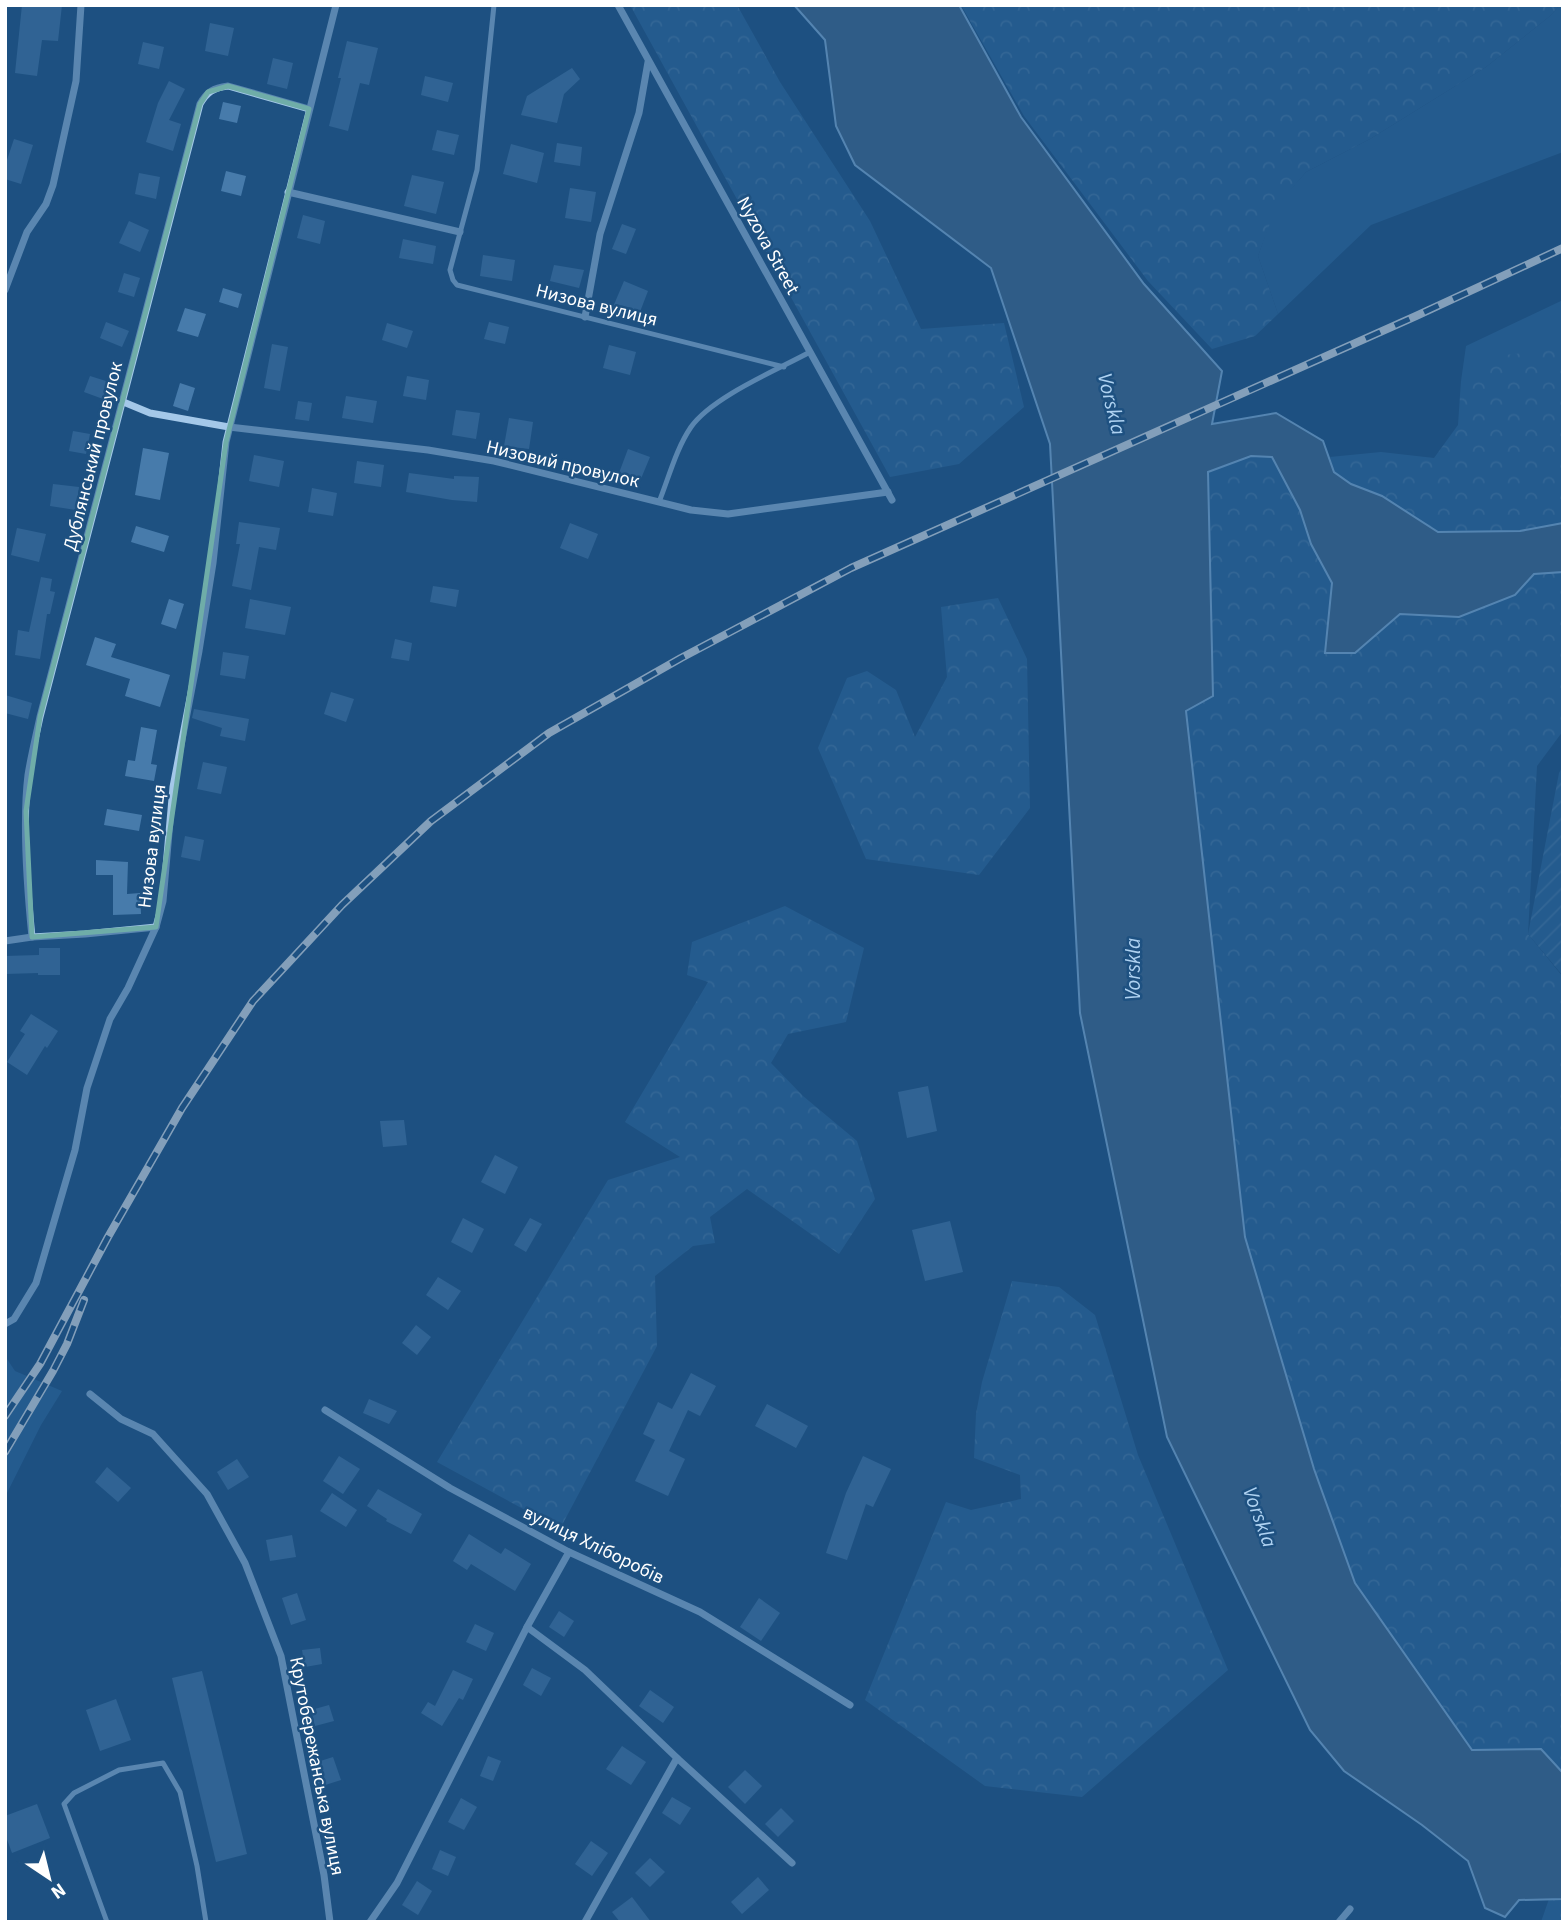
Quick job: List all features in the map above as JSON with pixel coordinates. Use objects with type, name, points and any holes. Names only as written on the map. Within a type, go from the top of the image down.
[{"type":"street","points":[[5,290],[27,232],[46,204],[53,184],[76,81],[81,5]]},
{"type":"street","name":"Низова вулиця","points":[[5,1324],[14,1319],[36,1283],[75,1150],[87,1088],[110,1019],[128,988],[156,927],[163,901],[173,787],[213,563],[226,442],[336,5]]},
{"type":"street","name":"Nyzova Street","points":[[618,5],[892,500]]},
{"type":"street","points":[[585,317],[600,233],[639,113],[649,61]]},
{"type":"street","name":"Дублянський провулок","points":[[32,937],[27,879],[28,776],[40,717],[200,104],[215,87],[228,86],[309,109]]},
{"type":"street","points":[[288,192],[460,232]]},
{"type":"street","points":[[121,401],[150,412],[229,427]]},
{"type":"street","name":"Низовий провулок","points":[[229,427],[428,450],[494,461],[691,510],[728,514],[888,492]]},
{"type":"street","points":[[5,941],[156,927]]},
{"type":"street","name":"Крутобережанська вулиця","points":[[90,1394],[121,1419],[153,1434],[207,1494],[245,1563],[281,1656],[324,1875],[330,1922]]},
{"type":"street","name":"вулиця Хліборобів","points":[[326,1409],[450,1488],[569,1552],[700,1612],[850,1705]]},
{"type":"street","points":[[370,1922],[397,1883],[527,1627],[569,1552]]},
{"type":"street","points":[[527,1627],[585,1670],[792,1863]]},
{"type":"street","points":[[585,1922],[677,1758]]},
{"type":"street","points":[[1339,1922],[1350,1909]]},
{"type":"lane","name":"Низова вулиця","points":[[494,5],[477,170],[450,270],[457,285],[784,367]]},
{"type":"lane","points":[[659,502],[682,442],[700,416],[726,397],[810,352]]},
{"type":"lane","points":[[107,1922],[64,1804],[74,1793],[119,1770],[163,1763],[180,1792],[197,1866],[206,1922]]},
{"type":"highlighted area","points":[[228,86],[309,109],[226,442],[156,927],[32,937],[26,811],[40,717],[200,104],[208,92]]},
{"type":"green space","points":[[630,5],[737,5],[780,82],[870,221],[921,329],[1004,323],[1024,407],[959,464],[890,477]]},
{"type":"green space","points":[[961,5],[1560,5],[1486,67],[1370,139],[1306,172],[1276,207],[1258,256],[1278,314],[1255,336],[1212,349],[1148,281],[1024,116]]},
{"type":"green space","points":[[1563,5],[1563,152],[1371,225],[1278,314],[1258,256],[1275,207],[1306,172],[1370,139],[1486,67]]},
{"type":"green space","points":[[1563,300],[1563,350],[1552,350],[1461,381],[1466,346]]},
{"type":"green space","points":[[1563,350],[1563,523],[1520,531],[1438,532],[1382,496],[1351,484],[1334,472],[1330,457],[1381,452],[1434,458],[1458,425],[1461,381],[1495,356]]},
{"type":"green space","points":[[1251,456],[1272,457],[1300,510],[1311,544],[1332,583],[1325,652],[1355,653],[1400,614],[1459,617],[1514,595],[1534,574],[1563,572],[1563,731],[1537,766],[1528,934],[1563,977],[1563,1773],[1540,1749],[1472,1750],[1355,1583],[1314,1469],[1245,1237],[1186,711],[1213,695],[1208,473]]},
{"type":"green space","points":[[998,598],[1027,659],[1030,808],[979,875],[866,859],[818,748],[847,678],[867,671],[896,690],[915,737],[947,677],[941,607]]},
{"type":"green space","points":[[1563,766],[1563,976],[1528,934],[1559,773]]},
{"type":"green space","points":[[785,906],[864,948],[846,1022],[788,1034],[771,1063],[803,1096],[857,1141],[875,1199],[839,1254],[747,1189],[710,1217],[715,1243],[693,1246],[655,1276],[657,1346],[560,1529],[437,1462],[608,1180],[680,1157],[625,1122],[708,982],[687,975],[692,942]]},
{"type":"green space","points":[[1012,1281],[1059,1287],[1095,1315],[1138,1455],[1228,1670],[1082,1797],[985,1786],[865,1700],[946,1502],[971,1510],[1021,1499],[1020,1475],[974,1458],[976,1414],[982,1382]]},
{"type":"green space","points":[[5,1356],[15,1371],[62,1391],[41,1425],[5,1497]]},
{"type":"green space","points":[[1549,1899],[1563,1899],[1563,1922],[1541,1922]]},
{"type":"water","name":"Vorskla","points":[[794,5],[959,5],[1021,117],[1144,284],[1222,371],[1212,424],[1276,413],[1323,441],[1334,472],[1351,484],[1382,496],[1438,532],[1520,531],[1563,523],[1563,572],[1534,574],[1515,595],[1459,617],[1400,614],[1355,653],[1325,653],[1332,583],[1311,544],[1300,510],[1272,457],[1251,456],[1208,472],[1213,696],[1186,711],[1245,1237],[1314,1469],[1355,1583],[1472,1750],[1541,1749],[1563,1773],[1563,1899],[1519,1900],[1505,1917],[1485,1908],[1468,1861],[1422,1825],[1344,1771],[1310,1730],[1167,1437],[1080,1013],[1050,444],[991,268],[855,165],[836,126],[825,40]]},
{"type":"building","points":[[22,5],[62,5],[58,41],[42,40],[37,76],[15,73]]},
{"type":"building","points":[[210,23],[234,28],[228,56],[205,51]]},
{"type":"building","points":[[347,41],[378,48],[369,85],[360,83],[348,131],[329,126]]},
{"type":"building","points":[[143,42],[164,47],[159,69],[138,64]]},
{"type":"building","points":[[273,58],[293,63],[287,89],[267,84]]},
{"type":"building","points":[[572,68],[580,79],[564,94],[557,123],[521,115],[527,96]]},
{"type":"building","points":[[425,76],[453,83],[448,102],[421,95]]},
{"type":"building","points":[[169,81],[185,89],[169,120],[181,124],[173,151],[146,142],[158,103]]},
{"type":"building","points":[[223,102],[241,106],[237,123],[219,119]]},
{"type":"building","points":[[437,130],[459,135],[454,155],[432,150]]},
{"type":"building","points":[[14,139],[33,145],[21,184],[5,179],[5,166]]},
{"type":"building","points":[[557,143],[582,147],[580,166],[554,162]]},
{"type":"building","points":[[511,144],[544,153],[537,183],[503,174]]},
{"type":"building","points":[[226,171],[246,176],[241,196],[221,191]]},
{"type":"building","points":[[139,173],[160,177],[156,199],[135,194]]},
{"type":"building","points":[[412,175],[444,182],[436,214],[404,206]]},
{"type":"building","points":[[570,188],[596,192],[591,222],[565,218]]},
{"type":"building","points":[[303,215],[325,221],[320,244],[297,238]]},
{"type":"building","points":[[129,221],[149,230],[140,252],[119,243]]},
{"type":"building","points":[[622,224],[636,229],[626,254],[612,249]]},
{"type":"building","points":[[403,239],[436,246],[433,264],[399,258]]},
{"type":"building","points":[[483,255],[515,260],[512,281],[480,276]]},
{"type":"building","points":[[554,265],[584,270],[579,288],[550,281]]},
{"type":"building","points":[[124,273],[140,278],[134,297],[118,292]]},
{"type":"building","points":[[624,281],[648,291],[638,317],[613,307]]},
{"type":"building","points":[[223,288],[242,294],[238,308],[219,302]]},
{"type":"building","points":[[185,308],[206,314],[198,337],[177,331]]},
{"type":"building","points":[[106,322],[129,331],[122,347],[100,338]]},
{"type":"building","points":[[489,322],[509,327],[505,344],[484,339]]},
{"type":"building","points":[[387,323],[413,331],[407,348],[382,340]]},
{"type":"building","points":[[272,344],[288,347],[280,391],[264,388]]},
{"type":"building","points":[[609,345],[636,352],[630,375],[603,368]]},
{"type":"building","points":[[90,376],[109,382],[103,399],[84,392]]},
{"type":"building","points":[[407,376],[429,380],[426,400],[403,396]]},
{"type":"building","points":[[180,383],[195,388],[188,411],[173,406]]},
{"type":"building","points":[[346,396],[377,401],[373,423],[342,418]]},
{"type":"building","points":[[298,401],[312,403],[309,421],[295,419]]},
{"type":"building","points":[[456,410],[480,413],[476,439],[452,435]]},
{"type":"building","points":[[509,418],[533,422],[529,449],[504,446]]},
{"type":"building","points":[[73,431],[90,434],[86,454],[69,451]]},
{"type":"building","points":[[143,448],[169,453],[160,500],[135,495]]},
{"type":"building","points":[[628,449],[650,457],[640,481],[619,473]]},
{"type":"building","points":[[254,455],[284,461],[279,487],[249,481]]},
{"type":"building","points":[[357,461],[384,465],[381,487],[354,483]]},
{"type":"building","points":[[409,473],[454,479],[454,476],[479,477],[477,502],[406,492]]},
{"type":"building","points":[[53,484],[79,487],[76,510],[50,506]]},
{"type":"building","points":[[312,488],[337,493],[333,516],[308,512]]},
{"type":"building","points":[[239,522],[280,528],[276,550],[259,547],[251,590],[232,586],[240,544],[236,544]]},
{"type":"building","points":[[570,523],[598,534],[588,559],[560,548]]},
{"type":"building","points":[[136,526],[169,536],[164,552],[131,542]]},
{"type":"building","points":[[17,528],[46,534],[39,562],[11,555]]},
{"type":"building","points":[[41,577],[52,579],[50,591],[55,592],[50,614],[47,614],[40,659],[15,655],[18,630],[29,632]]},
{"type":"building","points":[[433,586],[459,590],[456,607],[430,602]]},
{"type":"building","points":[[169,599],[184,604],[176,629],[161,624]]},
{"type":"building","points":[[250,599],[291,607],[285,635],[245,628]]},
{"type":"building","points":[[95,637],[116,644],[111,657],[170,675],[160,707],[125,696],[130,679],[86,665]]},
{"type":"building","points":[[395,639],[412,643],[409,661],[391,658]]},
{"type":"building","points":[[223,652],[249,656],[245,679],[220,675]]},
{"type":"building","points":[[331,692],[354,699],[346,722],[324,714]]},
{"type":"building","points":[[5,695],[32,703],[28,719],[5,713]]},
{"type":"building","points":[[194,709],[249,719],[245,741],[220,736],[222,728],[192,718]]},
{"type":"building","points":[[141,727],[157,730],[151,764],[157,765],[154,781],[125,776],[128,760],[135,761]]},
{"type":"building","points":[[203,762],[227,767],[221,794],[197,789]]},
{"type":"building","points":[[107,809],[142,815],[139,831],[104,825]]},
{"type":"building","points":[[185,836],[204,840],[200,861],[181,857]]},
{"type":"building","points":[[96,860],[128,862],[127,894],[140,893],[141,914],[113,915],[113,875],[96,875]]},
{"type":"building","points":[[39,948],[60,948],[60,975],[5,974],[5,956],[39,955]]},
{"type":"building","points":[[31,1014],[58,1031],[27,1075],[7,1062],[25,1034],[20,1031]]},
{"type":"building","points":[[928,1086],[937,1131],[907,1138],[898,1092]]},
{"type":"building","points":[[404,1120],[407,1145],[383,1147],[380,1121]]},
{"type":"building","points":[[495,1155],[518,1167],[505,1194],[481,1182]]},
{"type":"building","points":[[463,1218],[484,1229],[472,1253],[451,1242]]},
{"type":"building","points":[[530,1218],[542,1224],[526,1252],[514,1245]]},
{"type":"building","points":[[950,1221],[963,1272],[925,1281],[912,1230]]},
{"type":"building","points":[[438,1277],[461,1291],[448,1310],[426,1295]]},
{"type":"building","points":[[416,1325],[431,1337],[417,1355],[402,1343]]},
{"type":"building","points":[[691,1373],[716,1386],[700,1416],[688,1410],[669,1451],[685,1459],[668,1496],[635,1481],[655,1440],[643,1434],[658,1402],[672,1409]]},
{"type":"building","points":[[369,1399],[397,1411],[389,1424],[363,1413]]},
{"type":"building","points":[[767,1404],[808,1426],[796,1448],[755,1426]]},
{"type":"building","points":[[339,1456],[360,1469],[343,1494],[323,1481]]},
{"type":"building","points":[[863,1456],[891,1469],[873,1507],[866,1504],[847,1560],[826,1553],[846,1493]]},
{"type":"building","points":[[237,1459],[249,1477],[228,1490],[217,1472]]},
{"type":"building","points":[[107,1467],[131,1488],[118,1502],[95,1482]]},
{"type":"building","points":[[378,1489],[422,1514],[411,1534],[386,1521],[387,1519],[367,1506]]},
{"type":"building","points":[[332,1493],[357,1510],[346,1527],[320,1511]]},
{"type":"building","points":[[469,1534],[501,1554],[505,1548],[531,1564],[515,1591],[471,1564],[467,1570],[453,1561]]},
{"type":"building","points":[[292,1535],[296,1557],[270,1561],[266,1540]]},
{"type":"building","points":[[297,1593],[306,1620],[291,1625],[282,1598]]},
{"type":"building","points":[[759,1598],[780,1613],[761,1641],[740,1627]]},
{"type":"building","points":[[559,1611],[574,1621],[564,1637],[549,1627]]},
{"type":"building","points":[[475,1624],[494,1633],[486,1651],[466,1642]]},
{"type":"building","points":[[320,1648],[322,1664],[305,1667],[302,1650]]},
{"type":"building","points":[[532,1668],[551,1678],[541,1696],[523,1685]]},
{"type":"building","points":[[453,1670],[473,1679],[463,1700],[459,1698],[442,1726],[421,1713],[428,1702],[435,1706]]},
{"type":"building","points":[[202,1671],[247,1854],[216,1862],[172,1678]]},
{"type":"building","points":[[650,1690],[674,1707],[663,1723],[639,1706]]},
{"type":"building","points":[[116,1699],[131,1740],[100,1751],[86,1710]]},
{"type":"building","points":[[329,1705],[334,1721],[315,1726],[311,1710]]},
{"type":"building","points":[[622,1746],[646,1762],[631,1785],[606,1769]]},
{"type":"building","points":[[488,1756],[501,1761],[493,1781],[480,1776]]},
{"type":"building","points":[[333,1757],[341,1780],[319,1787],[311,1764]]},
{"type":"building","points":[[745,1770],[762,1786],[745,1804],[728,1787]]},
{"type":"building","points":[[672,1797],[691,1808],[680,1825],[662,1813]]},
{"type":"building","points":[[461,1798],[477,1807],[464,1830],[448,1822]]},
{"type":"building","points":[[37,1804],[50,1838],[12,1853],[5,1834],[5,1816]]},
{"type":"building","points":[[781,1808],[794,1821],[778,1837],[765,1824]]},
{"type":"building","points":[[591,1841],[608,1853],[592,1876],[575,1864]]},
{"type":"building","points":[[440,1850],[456,1857],[448,1876],[432,1869]]},
{"type":"building","points":[[650,1858],[665,1872],[650,1887],[635,1873]]},
{"type":"building","points":[[758,1877],[769,1890],[742,1914],[731,1902]]},
{"type":"building","points":[[417,1881],[432,1891],[418,1915],[402,1905]]},
{"type":"building","points":[[632,1897],[651,1922],[620,1922],[612,1912]]},
{"type":"railway","points":[[5,1416],[40,1364],[108,1237],[182,1108],[253,1001],[342,905],[431,821],[549,733],[681,658],[851,568],[1563,248]]},
{"type":"railway","points":[[5,1452],[53,1371],[84,1300]]}]
